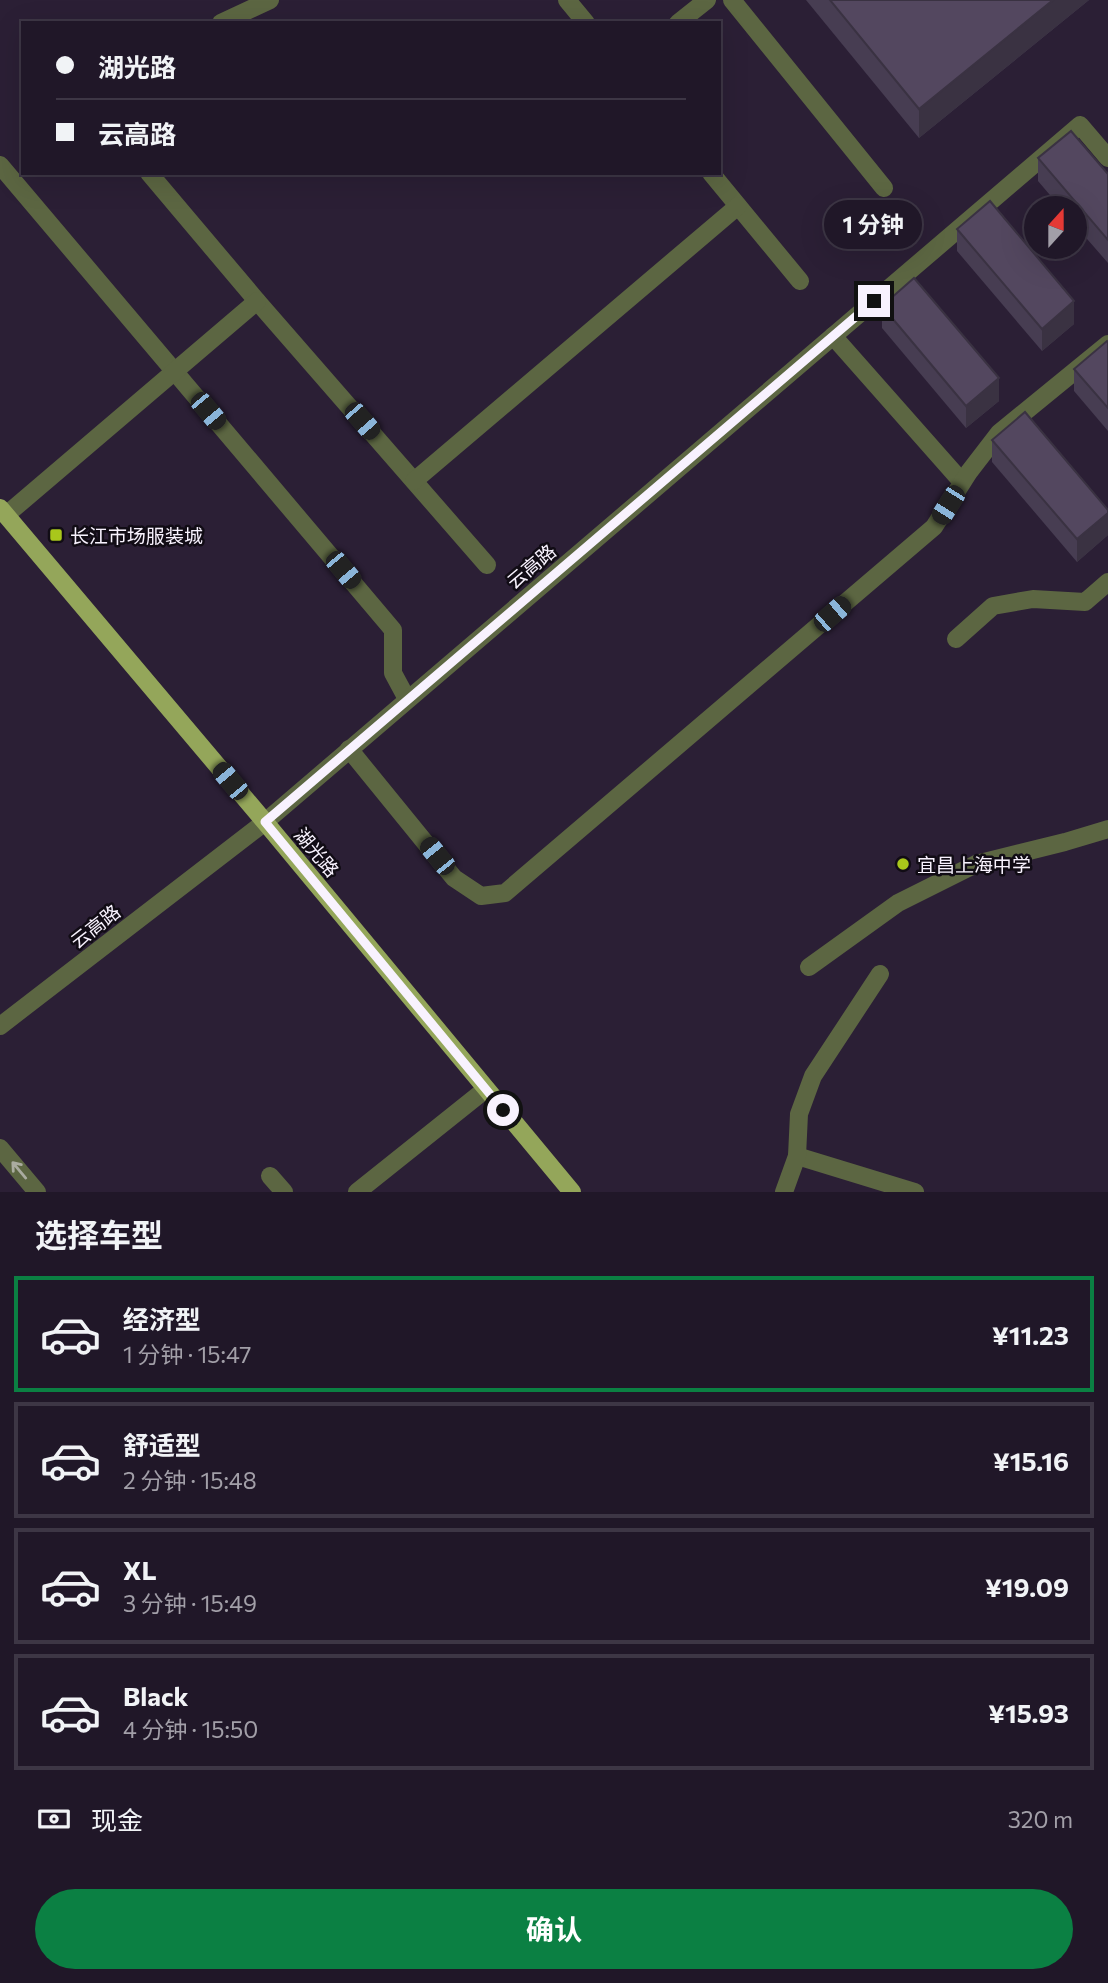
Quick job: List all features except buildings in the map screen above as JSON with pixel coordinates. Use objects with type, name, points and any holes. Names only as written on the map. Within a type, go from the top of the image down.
[{"type":"main road","name":"湖光路","points":[[3,511],[572,1192]]},
{"type":"street","points":[[225,21],[270,0]]},
{"type":"street","points":[[567,0],[584,21]]},
{"type":"street","points":[[681,21],[707,0]]},
{"type":"street","points":[[732,0],[884,188]]},
{"type":"street","name":"云高路","points":[[0,1026],[265,822],[1080,125],[1108,158]]},
{"type":"street","points":[[0,165],[393,630],[393,673],[407,699]]},
{"type":"street","points":[[151,175],[487,565]]},
{"type":"street","points":[[713,175],[800,281]]},
{"type":"street","points":[[414,481],[738,205]]},
{"type":"street","points":[[3,511],[175,372],[257,301]]},
{"type":"street","points":[[833,336],[962,482]]},
{"type":"street","points":[[349,749],[454,878],[481,896],[505,893],[934,527],[962,482],[999,433],[1108,344]]},
{"type":"street","points":[[956,639],[993,606],[1033,599],[1085,603],[1108,582]]},
{"type":"street","points":[[809,967],[898,903],[976,864],[1108,829]]},
{"type":"street","points":[[784,1192],[797,1156],[799,1114],[813,1076],[880,974]]},
{"type":"street","points":[[357,1192],[486,1089]]},
{"type":"street","points":[[0,1148],[37,1192]]},
{"type":"street","points":[[797,1156],[915,1192]]},
{"type":"street","points":[[270,1176],[284,1192]]},
{"type":"place","name":"长江市场服装城","points":[[56,535]]},
{"type":"place","name":"宜昌上海中学","points":[[903,864]]},
{"type":"route","points":[[503,1110],[265,822],[874,301]]}]
